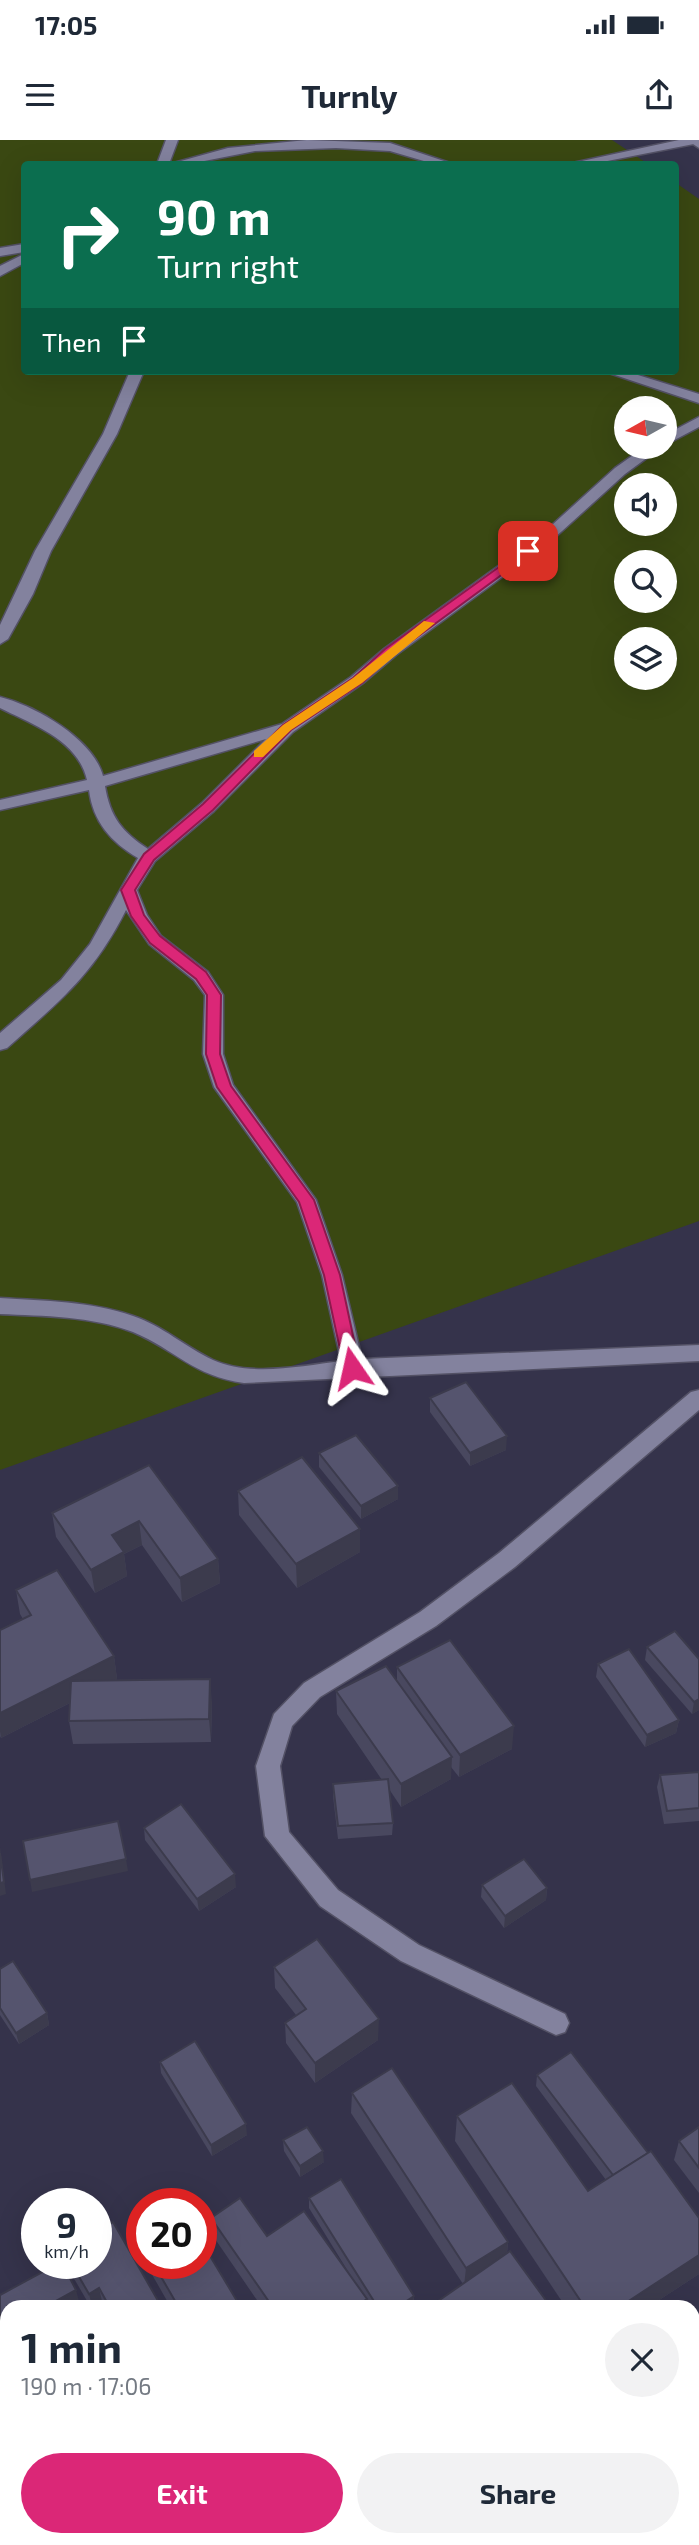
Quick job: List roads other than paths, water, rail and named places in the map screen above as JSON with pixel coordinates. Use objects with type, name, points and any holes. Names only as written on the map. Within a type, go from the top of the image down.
[{"type":"street","points":[[164,161],[172,140]]},
{"type":"street","points":[[590,161],[696,141]]},
{"type":"street","points":[[187,161],[243,146],[302,142],[381,145],[437,161]]},
{"type":"street","points":[[0,252],[21,248]]},
{"type":"street","points":[[0,272],[21,260]]},
{"type":"street","points":[[0,639],[25,594],[43,551],[110,434],[135,375]]},
{"type":"street","points":[[622,375],[699,400]]},
{"type":"street","points":[[677,434],[699,421]]},
{"type":"street","points":[[0,1043],[68,984],[98,947],[149,857],[208,807],[287,727],[357,680],[390,652],[546,538],[620,471],[637,459]]},
{"type":"street","points":[[0,702],[67,738],[84,754],[99,784],[99,804],[110,827],[127,844],[149,857]]},
{"type":"street","points":[[0,805],[99,784],[287,727]]},
{"type":"street","points":[[128,890],[138,916],[155,940],[201,976],[214,995],[213,1054],[224,1087],[306,1200],[332,1275],[352,1368]]},
{"type":"street","points":[[0,1306],[106,1317],[144,1329],[207,1367],[229,1374],[302,1374],[352,1368],[699,1353]]},
{"type":"street","points":[[556,2023],[410,1953],[329,1898],[277,1836],[268,1766],[282,1721],[312,1690],[428,1619],[507,1560],[699,1398]]}]
